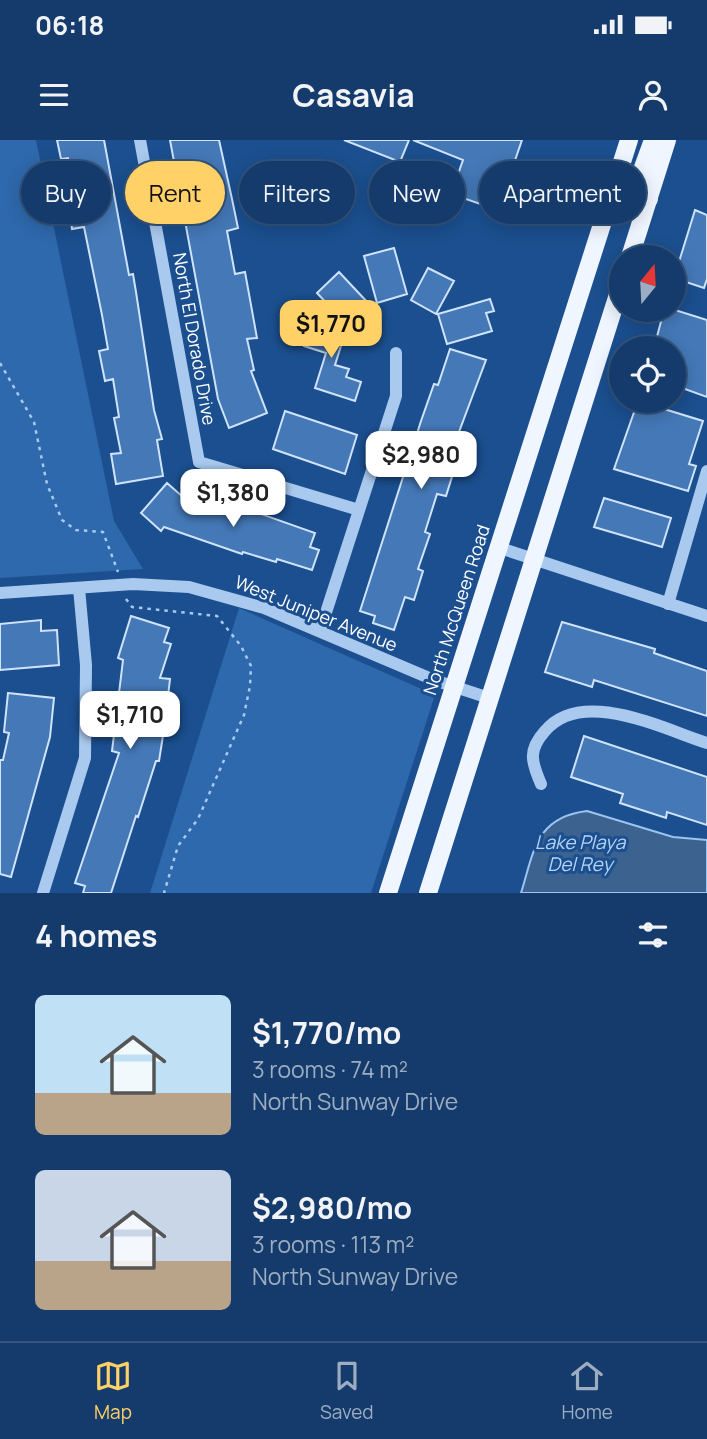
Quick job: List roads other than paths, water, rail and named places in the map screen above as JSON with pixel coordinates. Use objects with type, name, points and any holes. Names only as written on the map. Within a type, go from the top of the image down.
[{"type":"main road","name":"North McQueen Road","points":[[388,893],[629,140]]},
{"type":"main road","points":[[649,200],[642,170],[653,140]]},
{"type":"main road","points":[[634,245],[667,140]]},
{"type":"main road","points":[[428,893],[609,322]]},
{"type":"street","name":"North El Dorado Drive","points":[[140,140],[199,462],[359,510]]},
{"type":"street","points":[[320,631],[396,396],[396,353]]},
{"type":"street","points":[[668,604],[707,471]]},
{"type":"street","points":[[500,548],[707,616]]},
{"type":"street","name":"West Juniper Avenue","points":[[0,593],[123,584],[189,587],[264,608],[489,698]]},
{"type":"street","points":[[43,893],[85,758],[86,665],[79,588]]},
{"type":"street","points":[[541,784],[531,760],[534,743],[550,724],[579,711],[608,710],[707,743]]},
{"type":"water","name":"Lake Playa Del Rey","points":[[587,811],[673,837],[707,840],[707,893],[521,893],[534,850],[547,829],[557,820]]}]
